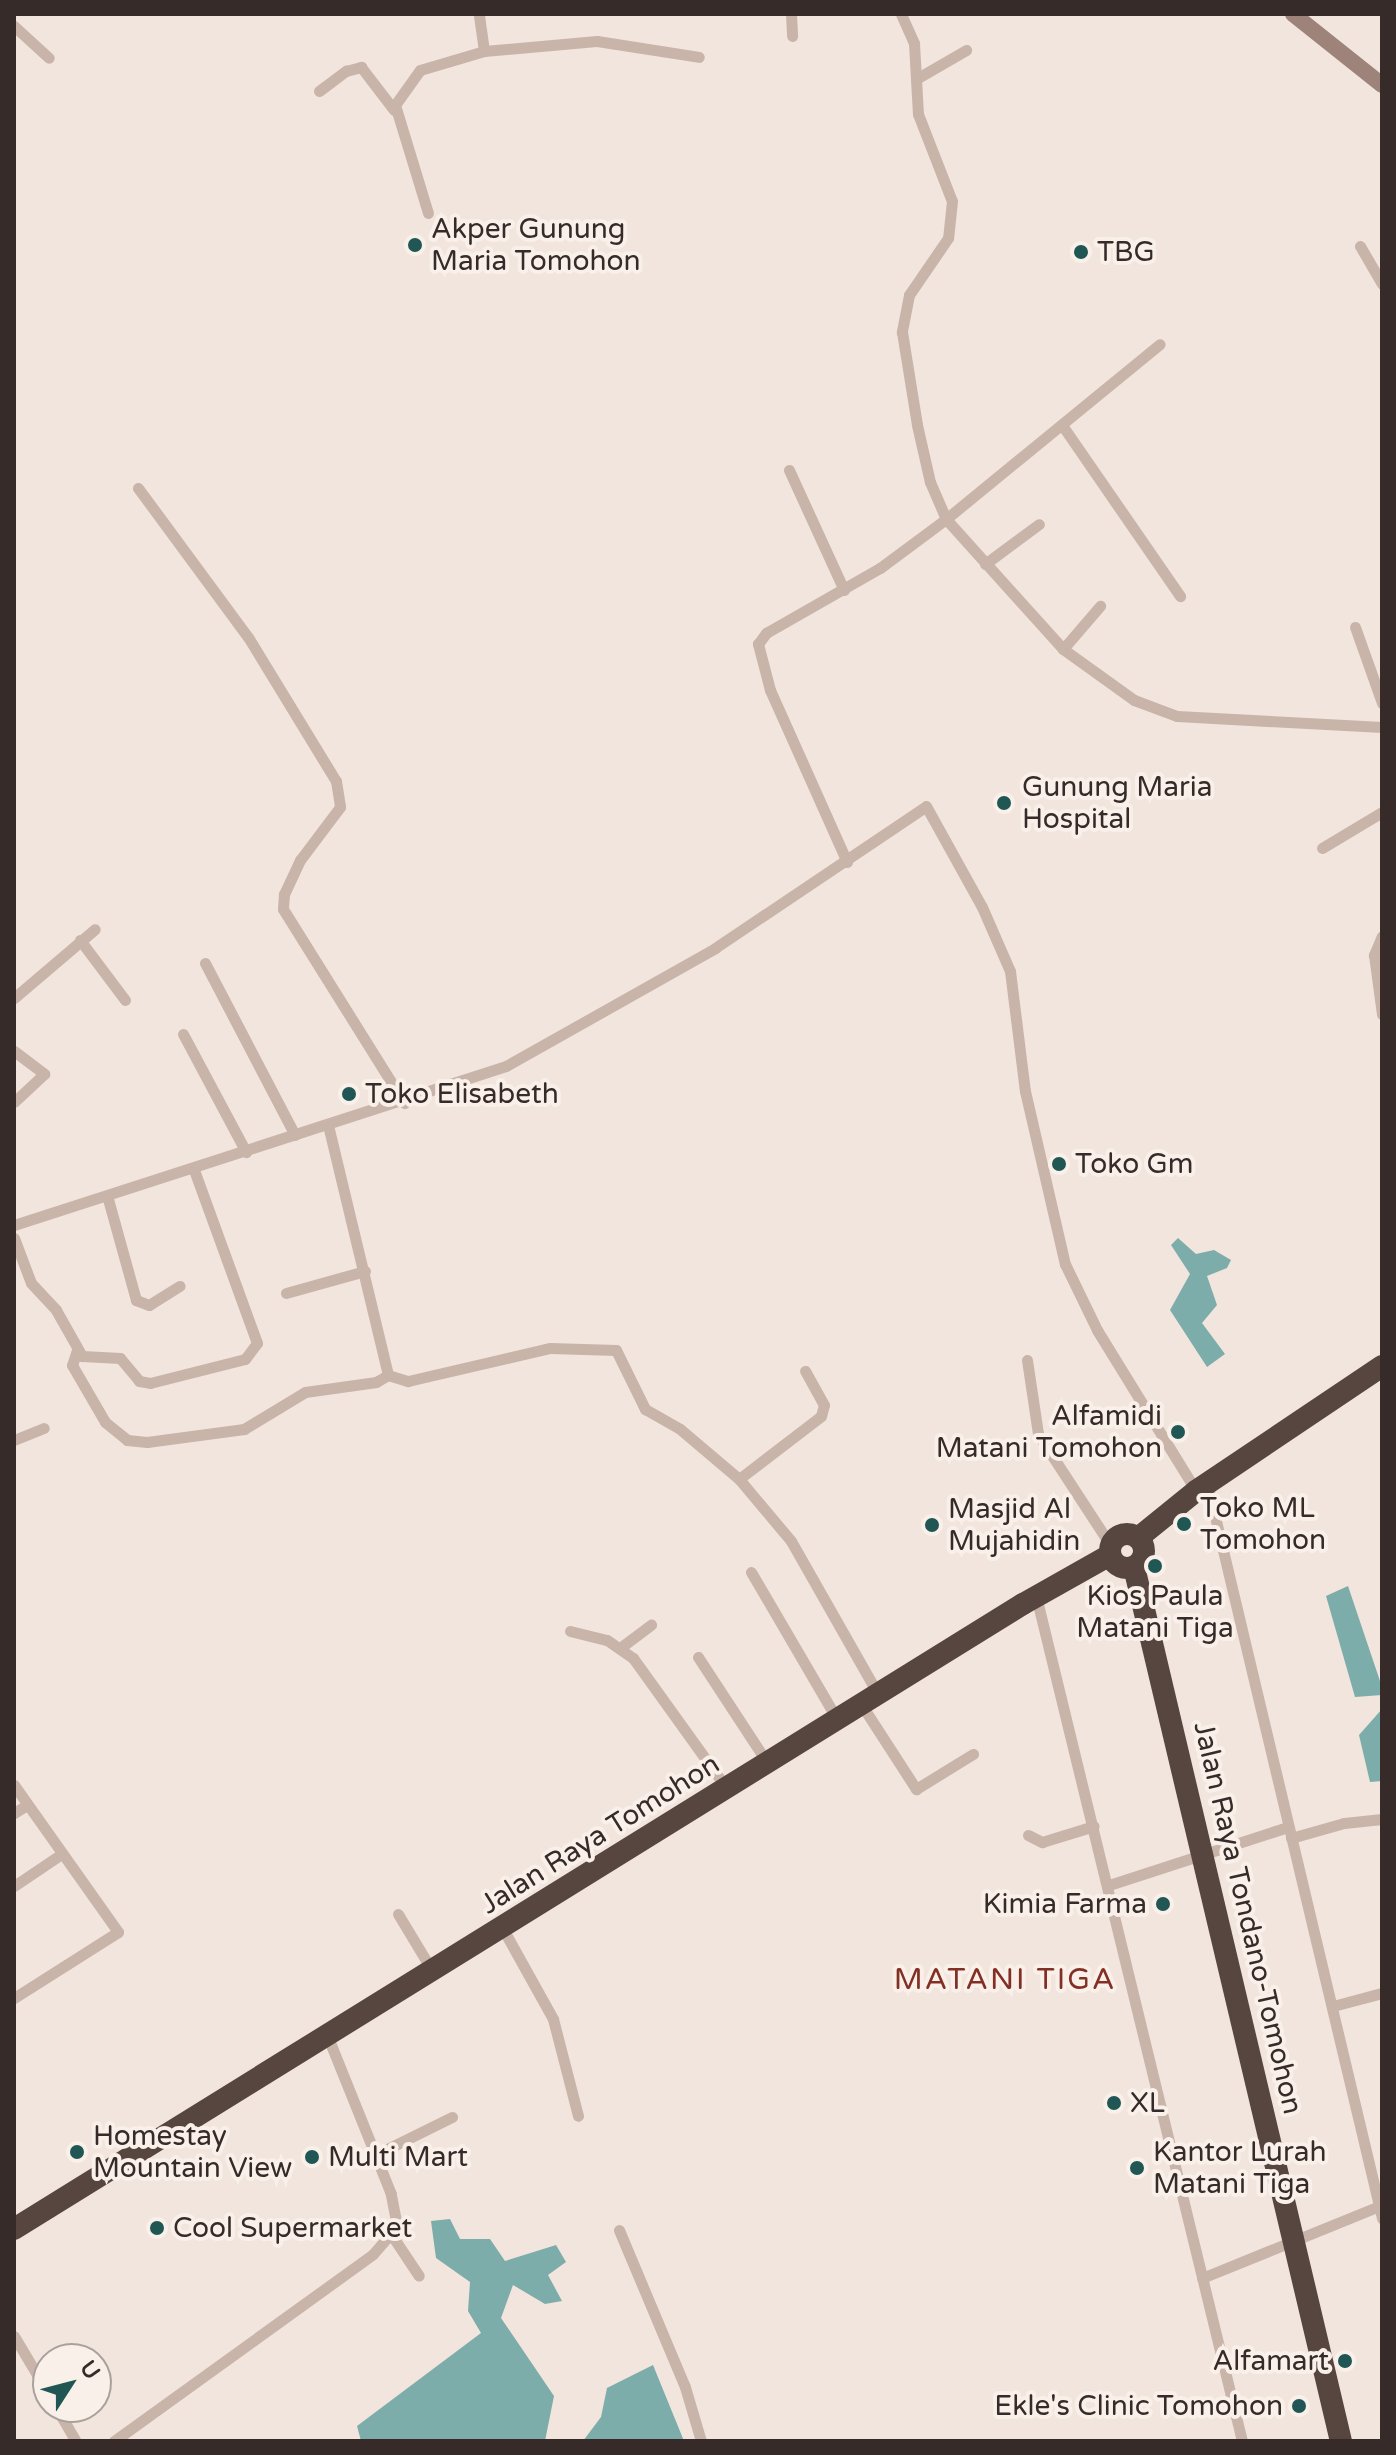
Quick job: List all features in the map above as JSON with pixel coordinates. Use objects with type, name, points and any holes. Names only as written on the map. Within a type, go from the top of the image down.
[{"type":"highway","name":"Jalan Raya Tomohon","points":[[14,2229],[871,1702],[1110,1550],[1120,1535],[1138,1538],[1202,1487],[1382,1366]]},
{"type":"highway","points":[[1110,1550],[1120,1566],[1134,1567],[1144,1556],[1138,1538]]},
{"type":"highway","name":"Jalan Raya Tondano-Tomohon","points":[[1134,1567],[1143,1595],[1265,2133],[1296,2241],[1341,2441]]},
{"type":"main road","points":[[1293,14],[1376,80]]},
{"type":"street","points":[[479,14],[484,51]]},
{"type":"street","points":[[791,14],[792,36]]},
{"type":"street","points":[[901,14],[914,43],[918,114],[947,185],[953,217],[938,258],[909,295],[902,332],[917,425],[946,519],[1063,649],[1134,700],[1177,716],[1280,719],[1382,727]]},
{"type":"street","points":[[14,26],[49,58]]},
{"type":"street","points":[[394,110],[406,84],[420,70],[484,51],[597,41],[699,57]]},
{"type":"street","points":[[916,79],[966,50]]},
{"type":"street","points":[[319,91],[361,67],[394,110],[428,213]]},
{"type":"street","points":[[1360,246],[1382,284]]},
{"type":"street","points":[[847,862],[775,702],[758,649],[766,633],[844,590],[946,519],[1160,344]]},
{"type":"street","points":[[1062,425],[1180,596]]},
{"type":"street","points":[[789,470],[844,590]]},
{"type":"street","points":[[138,488],[248,637],[336,781],[340,807],[300,860],[284,894],[283,909],[404,1103]]},
{"type":"street","points":[[985,564],[1039,524]]},
{"type":"street","points":[[1063,649],[1100,606]]},
{"type":"street","points":[[1355,627],[1382,703]]},
{"type":"street","points":[[14,1225],[108,1199],[295,1135],[404,1103],[544,1048],[715,948],[926,806],[1010,971],[1025,1091],[1065,1264],[1097,1330],[1202,1487],[1333,2006],[1381,2210],[1202,2278]]},
{"type":"street","points":[[1322,848],[1382,812]]},
{"type":"street","points":[[14,998],[95,929]]},
{"type":"street","points":[[1382,936],[1374,955],[1382,1014]]},
{"type":"street","points":[[80,940],[125,1000]]},
{"type":"street","points":[[205,963],[295,1135]]},
{"type":"street","points":[[183,1034],[246,1152]]},
{"type":"street","points":[[14,1051],[44,1074],[14,1102]]},
{"type":"street","points":[[328,1125],[388,1375]]},
{"type":"street","points":[[14,1238],[31,1283],[56,1310],[77,1350],[90,1359],[120,1358],[139,1381],[150,1383],[245,1359],[257,1349],[194,1170]]},
{"type":"street","points":[[108,1199],[136,1300],[149,1305],[180,1286]]},
{"type":"street","points":[[286,1293],[365,1271]]},
{"type":"street","points":[[77,1350],[71,1357],[72,1365],[105,1422],[127,1440],[147,1442],[244,1429],[305,1392],[376,1382],[388,1375],[408,1381],[521,1351],[608,1347],[622,1358],[645,1409],[688,1435],[739,1479],[791,1541],[916,1789],[973,1754]]},
{"type":"street","points":[[1027,1360],[1038,1434],[1110,1550]]},
{"type":"street","points":[[739,1479],[821,1416],[824,1405],[805,1371]]},
{"type":"street","points":[[14,1440],[44,1428]]},
{"type":"street","points":[[751,1572],[838,1722]]},
{"type":"street","points":[[1036,1596],[1109,1885],[1242,2441]]},
{"type":"street","points":[[620,1648],[651,1625]]},
{"type":"street","points":[[570,1631],[620,1648],[650,1680],[727,1790]]},
{"type":"street","points":[[698,1657],[769,1765]]},
{"type":"street","points":[[14,1785],[60,1855],[118,1932],[14,1998]]},
{"type":"street","points":[[14,1813],[27,1805]]},
{"type":"street","points":[[1109,1885],[1201,1852],[1289,1832],[1382,1819]]},
{"type":"street","points":[[1028,1835],[1042,1842],[1094,1826]]},
{"type":"street","points":[[14,1886],[60,1855]]},
{"type":"street","points":[[398,1914],[433,1972]]},
{"type":"street","points":[[503,1929],[553,2019],[578,2116]]},
{"type":"street","points":[[1333,2006],[1382,1993]]},
{"type":"street","points":[[114,2441],[373,2254],[391,2234],[396,2211],[328,2037]]},
{"type":"street","points":[[375,2155],[452,2117]]},
{"type":"street","points":[[619,2230],[685,2387],[701,2441]]},
{"type":"street","points":[[391,2234],[419,2276]]},
{"type":"street","points":[[14,2336],[32,2366]]},
{"type":"street","points":[[65,2423],[76,2441]]},
{"type":"water","points":[[1178,1238],[1196,1254],[1214,1250],[1231,1260],[1227,1268],[1207,1276],[1217,1305],[1202,1323],[1225,1354],[1207,1367],[1170,1310],[1190,1274],[1171,1245]]},
{"type":"water","points":[[1348,1586],[1382,1695],[1355,1697],[1326,1596]]},
{"type":"water","points":[[1382,1709],[1382,1781],[1370,1782],[1359,1735]]},
{"type":"water","points":[[450,2219],[460,2239],[490,2239],[505,2261],[556,2245],[566,2262],[548,2275],[562,2301],[545,2304],[513,2285],[501,2318],[554,2396],[545,2441],[361,2441],[357,2426],[481,2333],[468,2311],[470,2282],[436,2258],[431,2221]]},
{"type":"water","points":[[653,2365],[684,2441],[583,2441],[601,2417],[607,2388]]},
{"type":"place","name":"Akper Gunung Maria Tomohon","points":[[415,245]]},
{"type":"place","name":"TBG","points":[[1081,252]]},
{"type":"place","name":"Gunung Maria Hospital","points":[[1004,803]]},
{"type":"place","name":"Toko Elisabeth","points":[[349,1094]]},
{"type":"place","name":"Toko Gm","points":[[1059,1164]]},
{"type":"place","name":"Alfamidi Matani Tomohon","points":[[1178,1432]]},
{"type":"place","name":"Toko ML Tomohon","points":[[1184,1524]]},
{"type":"place","name":"Masjid Al Mujahidin","points":[[932,1525]]},
{"type":"place","name":"Kios Paula Matani Tiga","points":[[1155,1566]]},
{"type":"place","name":"Kimia Farma","points":[[1163,1904]]},
{"type":"place","name":"XL","points":[[1114,2103]]},
{"type":"place","name":"Homestay Mountain View","points":[[77,2152]]},
{"type":"place","name":"Multi Mart","points":[[312,2157]]},
{"type":"place","name":"Kantor Lurah Matani Tiga","points":[[1137,2168]]},
{"type":"place","name":"Cool Supermarket","points":[[157,2228]]},
{"type":"place","name":"Alfamart","points":[[1345,2361]]},
{"type":"place","name":"Ekle's Clinic Tomohon","points":[[1299,2406]]},
{"type":"district","name":"MATANI TIGA","points":[[1005,1980]]}]
